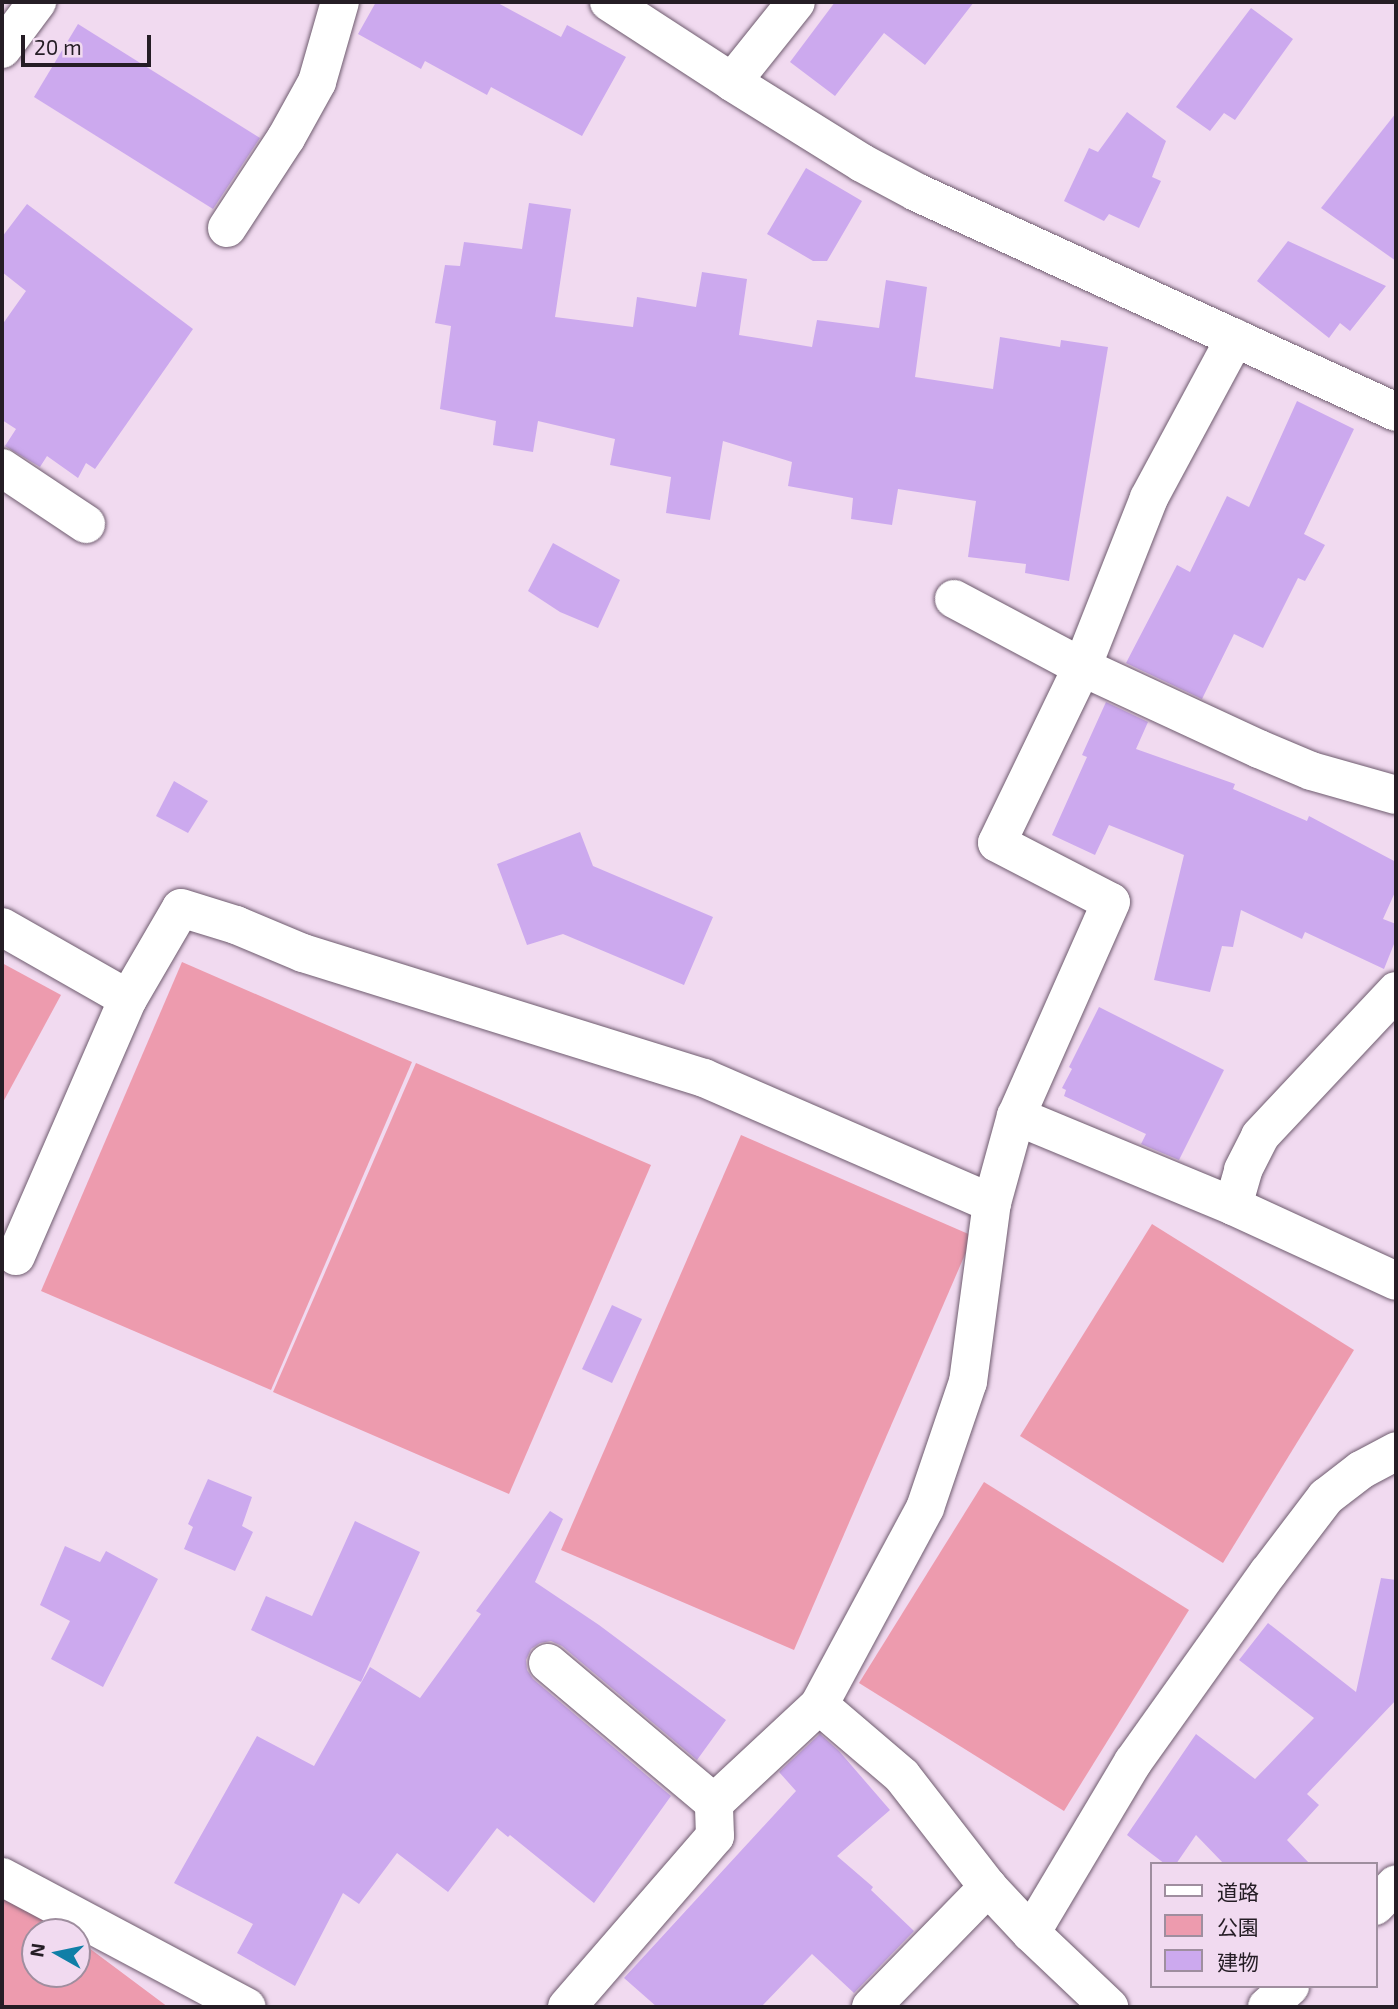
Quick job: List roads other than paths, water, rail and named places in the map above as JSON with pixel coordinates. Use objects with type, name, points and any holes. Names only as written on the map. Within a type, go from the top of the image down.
[{"type":"street","points":[[2,50],[37,2]]},
{"type":"street","points":[[227,228],[286,138],[317,82],[340,2]]},
{"type":"street","points":[[609,2],[862,163],[916,192],[1396,412]]},
{"type":"street","points":[[732,82],[796,2]]},
{"type":"street","points":[[714,1803],[819,1705],[929,1496],[968,1382],[992,1203],[1016,1116],[1111,902],[997,843],[1083,667],[1149,498],[1235,338]]},
{"type":"street","points":[[2,468],[86,524]]},
{"type":"street","points":[[954,599],[1083,667],[1311,771],[1396,795]]},
{"type":"street","points":[[16,1256],[128,999],[181,908],[236,925],[303,953],[704,1079],[992,1203]]},
{"type":"street","points":[[2,927],[128,999]]},
{"type":"street","points":[[1233,1206],[1243,1170],[1260,1136],[1396,991]]},
{"type":"street","points":[[1016,1116],[1233,1206],[1396,1281]]},
{"type":"street","points":[[1031,1933],[1133,1762],[1268,1573],[1326,1497],[1361,1471],[1396,1451]]},
{"type":"street","points":[[548,1663],[714,1803],[715,1836],[568,2007]]},
{"type":"street","points":[[819,1705],[902,1776],[988,1887],[1031,1933],[1109,2007]]},
{"type":"street","points":[[2,1877],[247,2007]]},
{"type":"street","points":[[1377,1904],[1396,1884]]},
{"type":"street","points":[[871,2007],[988,1887]]},
{"type":"street","points":[[1267,2007],[1288,1988]]}]
